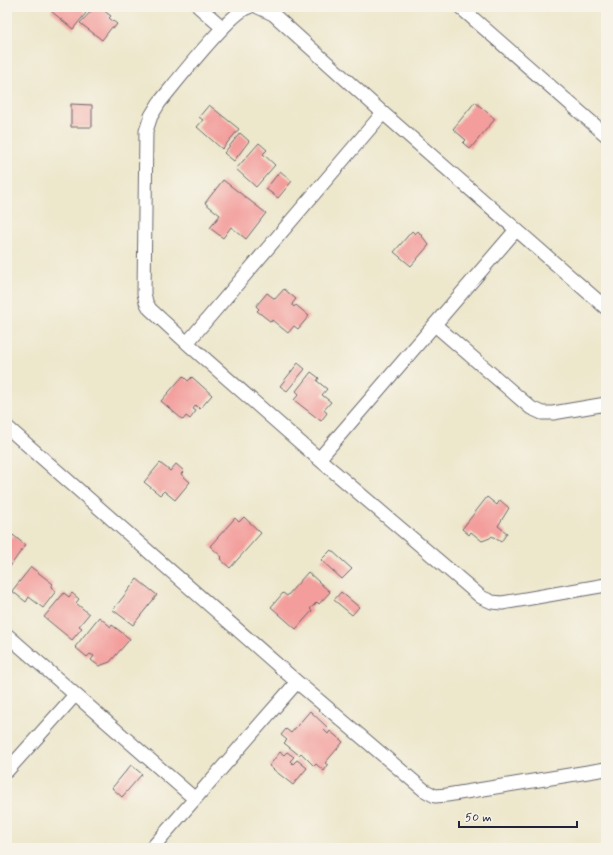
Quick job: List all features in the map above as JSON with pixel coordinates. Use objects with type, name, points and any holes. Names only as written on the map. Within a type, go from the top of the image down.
[{"type":"street","points":[[199,7],[223,28]]},
{"type":"street","points":[[249,7],[244,8],[223,28],[159,103],[151,116],[146,131],[144,294],[150,309],[318,459],[482,596],[492,602],[502,603],[606,585]]},
{"type":"street","points":[[258,7],[273,14],[383,114],[606,308]]},
{"type":"street","points":[[460,7],[606,135]]},
{"type":"street","points":[[187,343],[383,114]]},
{"type":"street","points":[[318,459],[516,230]]},
{"type":"street","points":[[435,325],[531,408],[542,413],[553,414],[606,404]]},
{"type":"street","points":[[7,427],[297,682],[424,790],[435,796],[447,795],[606,769]]},
{"type":"street","points":[[7,635],[195,799]]},
{"type":"street","points":[[152,848],[297,682]]},
{"type":"street","points":[[7,772],[75,695]]},
{"type":"building","points":[[54,7],[80,7],[86,13],[73,29],[51,11]]},
{"type":"building","points":[[95,7],[99,7],[111,16],[109,18],[117,24],[114,28],[112,27],[102,40],[80,23]]},
{"type":"building","points":[[475,102],[495,119],[470,149],[463,143],[466,140],[453,129]]},
{"type":"building","points":[[71,104],[92,105],[92,127],[71,127]]},
{"type":"building","points":[[209,105],[239,129],[222,149],[197,127],[203,120],[199,117]]},
{"type":"building","points":[[240,133],[249,141],[234,161],[224,153]]},
{"type":"building","points":[[259,143],[267,150],[263,154],[275,165],[256,187],[236,169]]},
{"type":"building","points":[[280,171],[292,181],[278,198],[266,189]]},
{"type":"building","points":[[223,180],[266,213],[246,239],[231,227],[223,238],[210,228],[220,215],[205,203]]},
{"type":"building","points":[[412,231],[415,234],[418,231],[429,245],[411,266],[394,252]]},
{"type":"building","points":[[284,289],[296,299],[292,304],[294,307],[296,305],[309,316],[298,329],[294,326],[288,333],[272,320],[271,322],[257,311],[259,309],[256,306],[267,293],[275,299]]},
{"type":"building","points":[[298,363],[305,369],[287,391],[280,386]]},
{"type":"building","points":[[311,372],[319,378],[317,381],[327,389],[322,395],[331,402],[324,410],[327,413],[321,421],[294,400],[299,394],[296,391]]},
{"type":"building","points":[[183,376],[188,381],[192,377],[212,395],[200,409],[196,405],[193,409],[196,411],[190,419],[186,416],[183,420],[161,401]]},
{"type":"building","points":[[160,463],[170,471],[176,464],[184,471],[181,474],[190,482],[175,500],[164,491],[160,495],[144,482]]},
{"type":"building","points":[[487,497],[497,505],[500,500],[509,508],[498,526],[507,533],[501,542],[492,536],[482,541],[471,532],[469,535],[462,529]]},
{"type":"building","points":[[244,517],[261,533],[230,568],[220,559],[222,557],[210,546],[235,518],[239,522]]},
{"type":"building","points":[[7,534],[11,538],[13,535],[25,545],[7,571]]},
{"type":"building","points":[[331,550],[352,569],[342,579],[321,560]]},
{"type":"building","points":[[31,567],[53,584],[51,587],[56,591],[43,608],[29,597],[26,602],[12,591]]},
{"type":"building","points":[[308,572],[330,592],[319,604],[317,602],[310,609],[312,611],[296,629],[271,607],[283,593],[287,596]]},
{"type":"building","points":[[137,579],[157,595],[133,625],[113,610]]},
{"type":"building","points":[[341,592],[359,607],[352,615],[334,600]]},
{"type":"building","points":[[64,593],[69,597],[72,593],[79,599],[76,603],[89,614],[79,626],[82,628],[72,640],[44,617]]},
{"type":"building","points":[[99,617],[111,627],[112,625],[130,639],[110,662],[99,666],[91,660],[94,656],[90,654],[87,657],[75,647]]},
{"type":"building","points":[[310,711],[327,727],[324,730],[328,734],[330,731],[343,742],[325,763],[328,765],[324,771],[316,764],[314,766],[301,753],[299,755],[284,743],[287,740],[281,735],[286,729],[291,733]]},
{"type":"building","points":[[280,752],[284,755],[287,752],[294,757],[290,761],[293,764],[297,760],[307,768],[293,785],[269,766]]},
{"type":"building","points":[[131,765],[142,774],[122,797],[112,788]]}]
